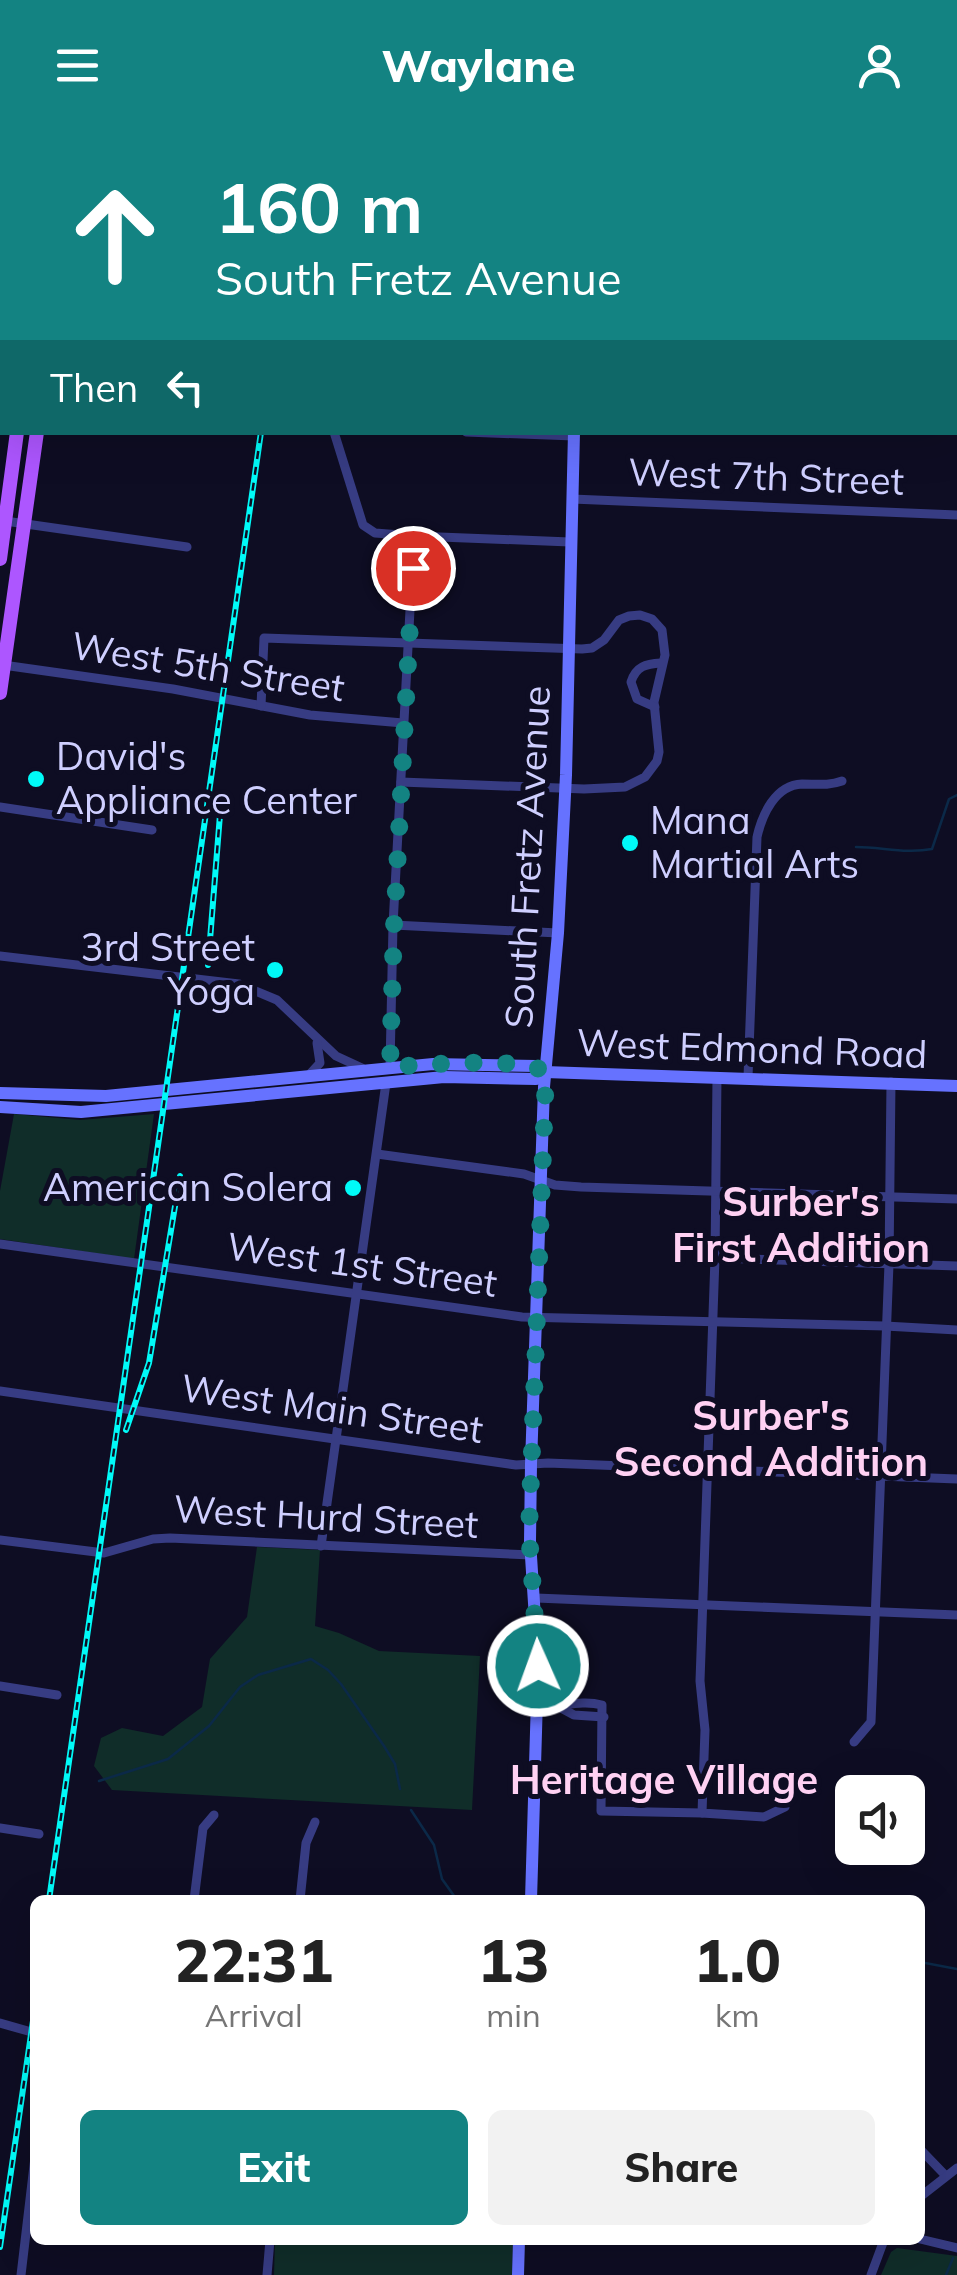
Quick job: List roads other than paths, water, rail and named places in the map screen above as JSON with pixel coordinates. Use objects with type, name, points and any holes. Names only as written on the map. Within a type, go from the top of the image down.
[{"type":"main road","points":[[0,559],[17,435]]},
{"type":"main road","points":[[0,693],[37,435]]},
{"type":"main road","name":"South Fretz Avenue","points":[[530,1895],[537,1707],[531,1464],[546,1072],[565,788],[574,435]]},
{"type":"main road","name":"West Edmond Road","points":[[0,1093],[106,1096],[390,1067],[494,1064],[536,1066],[546,1072],[957,1086]]},
{"type":"main road","name":"West Edmond Road","points":[[0,1107],[81,1112],[444,1077],[536,1080],[546,1072]]},
{"type":"main road","points":[[518,2275],[520,2245]]},
{"type":"street","points":[[335,435],[363,526],[376,533],[570,542]]},
{"type":"street","name":"West 7th Street","points":[[572,499],[957,515]]},
{"type":"street","points":[[5,521],[187,547]]},
{"type":"street","points":[[390,1067],[414,536]]},
{"type":"street","points":[[261,706],[264,638],[569,649],[592,648],[604,640],[619,620],[640,615],[662,630],[666,646],[655,707],[659,752],[646,777],[625,788],[402,782]]},
{"type":"street","points":[[655,707],[638,699],[631,682],[643,665],[661,663]]},
{"type":"street","name":"West 5th Street","points":[[2,665],[350,720],[403,723]]},
{"type":"street","points":[[748,1077],[760,821],[765,809],[792,786],[842,781]]},
{"type":"street","points":[[0,808],[152,830]]},
{"type":"street","points":[[394,926],[558,932]]},
{"type":"street","points":[[0,956],[239,984],[277,1000],[347,1063],[372,1069]]},
{"type":"street","points":[[309,1075],[320,1063],[314,1036]]},
{"type":"street","points":[[702,1814],[705,1730],[700,1681],[715,1258],[717,1077]]},
{"type":"street","points":[[321,1546],[386,1082]]},
{"type":"street","points":[[854,1742],[872,1722],[892,1082]]},
{"type":"street","points":[[377,1154],[524,1174],[582,1187],[957,1199]]},
{"type":"street","name":"West 1st Street","points":[[0,1244],[536,1318],[957,1330]]},
{"type":"street","points":[[715,1258],[957,1266]]},
{"type":"street","name":"West Main Street","points":[[0,1392],[516,1465],[708,1468],[957,1479]]},
{"type":"street","name":"West Hurd Street","points":[[0,1540],[104,1553],[170,1538],[531,1555]]},
{"type":"street","points":[[536,1598],[957,1615]]},
{"type":"street","points":[[0,1686],[57,1694]]},
{"type":"street","points":[[537,1707],[560,1708],[574,1716],[604,1717],[601,1810],[764,1817],[786,1807]]},
{"type":"street","points":[[195,1895],[202,1828],[214,1815]]},
{"type":"street","points":[[301,1895],[306,1843],[315,1822]]},
{"type":"street","points":[[0,1828],[39,1834]]},
{"type":"street","points":[[0,2024],[30,2032]]},
{"type":"street","points":[[925,2154],[946,2176]]},
{"type":"street","points":[[925,2193],[957,2168]]},
{"type":"street","points":[[21,2275],[30,2202]]},
{"type":"street","points":[[925,2240],[957,2248]]},
{"type":"street","points":[[267,2275],[270,2245]]},
{"type":"street","points":[[871,2275],[882,2245]]},
{"type":"waterway","points":[[856,847],[932,849],[949,799],[957,795]]},
{"type":"waterway","points":[[99,1781],[168,1759],[209,1726],[240,1687],[258,1675],[311,1659],[341,1684],[384,1746],[395,1764],[400,1789]]},
{"type":"waterway","points":[[411,1810],[434,1845],[442,1879],[453,1895]]},
{"type":"waterway","points":[[925,1963],[957,1969]]},
{"type":"waterway","points":[[946,2275],[953,2258]]},
{"type":"railway","points":[[50,1895],[261,435]]},
{"type":"railway","points":[[208,965],[221,802]]},
{"type":"railway","points":[[126,1430],[149,1363],[180,1176]]},
{"type":"railway","points":[[0,2247],[30,2041]]},
{"type":"place","name":"David's Appliance Center","points":[[36,779]]},
{"type":"place","name":"Mana Martial Arts","points":[[630,843]]},
{"type":"place","name":"3rd Street Yoga","points":[[275,970]]},
{"type":"place","name":"American Solera","points":[[353,1188]]},
{"type":"district","name":"Surber's First Addition","points":[[801,1225]]},
{"type":"district","name":"Surber's Second Addition","points":[[771,1439]]},
{"type":"district","name":"Heritage Village","points":[[664,1780]]}]
